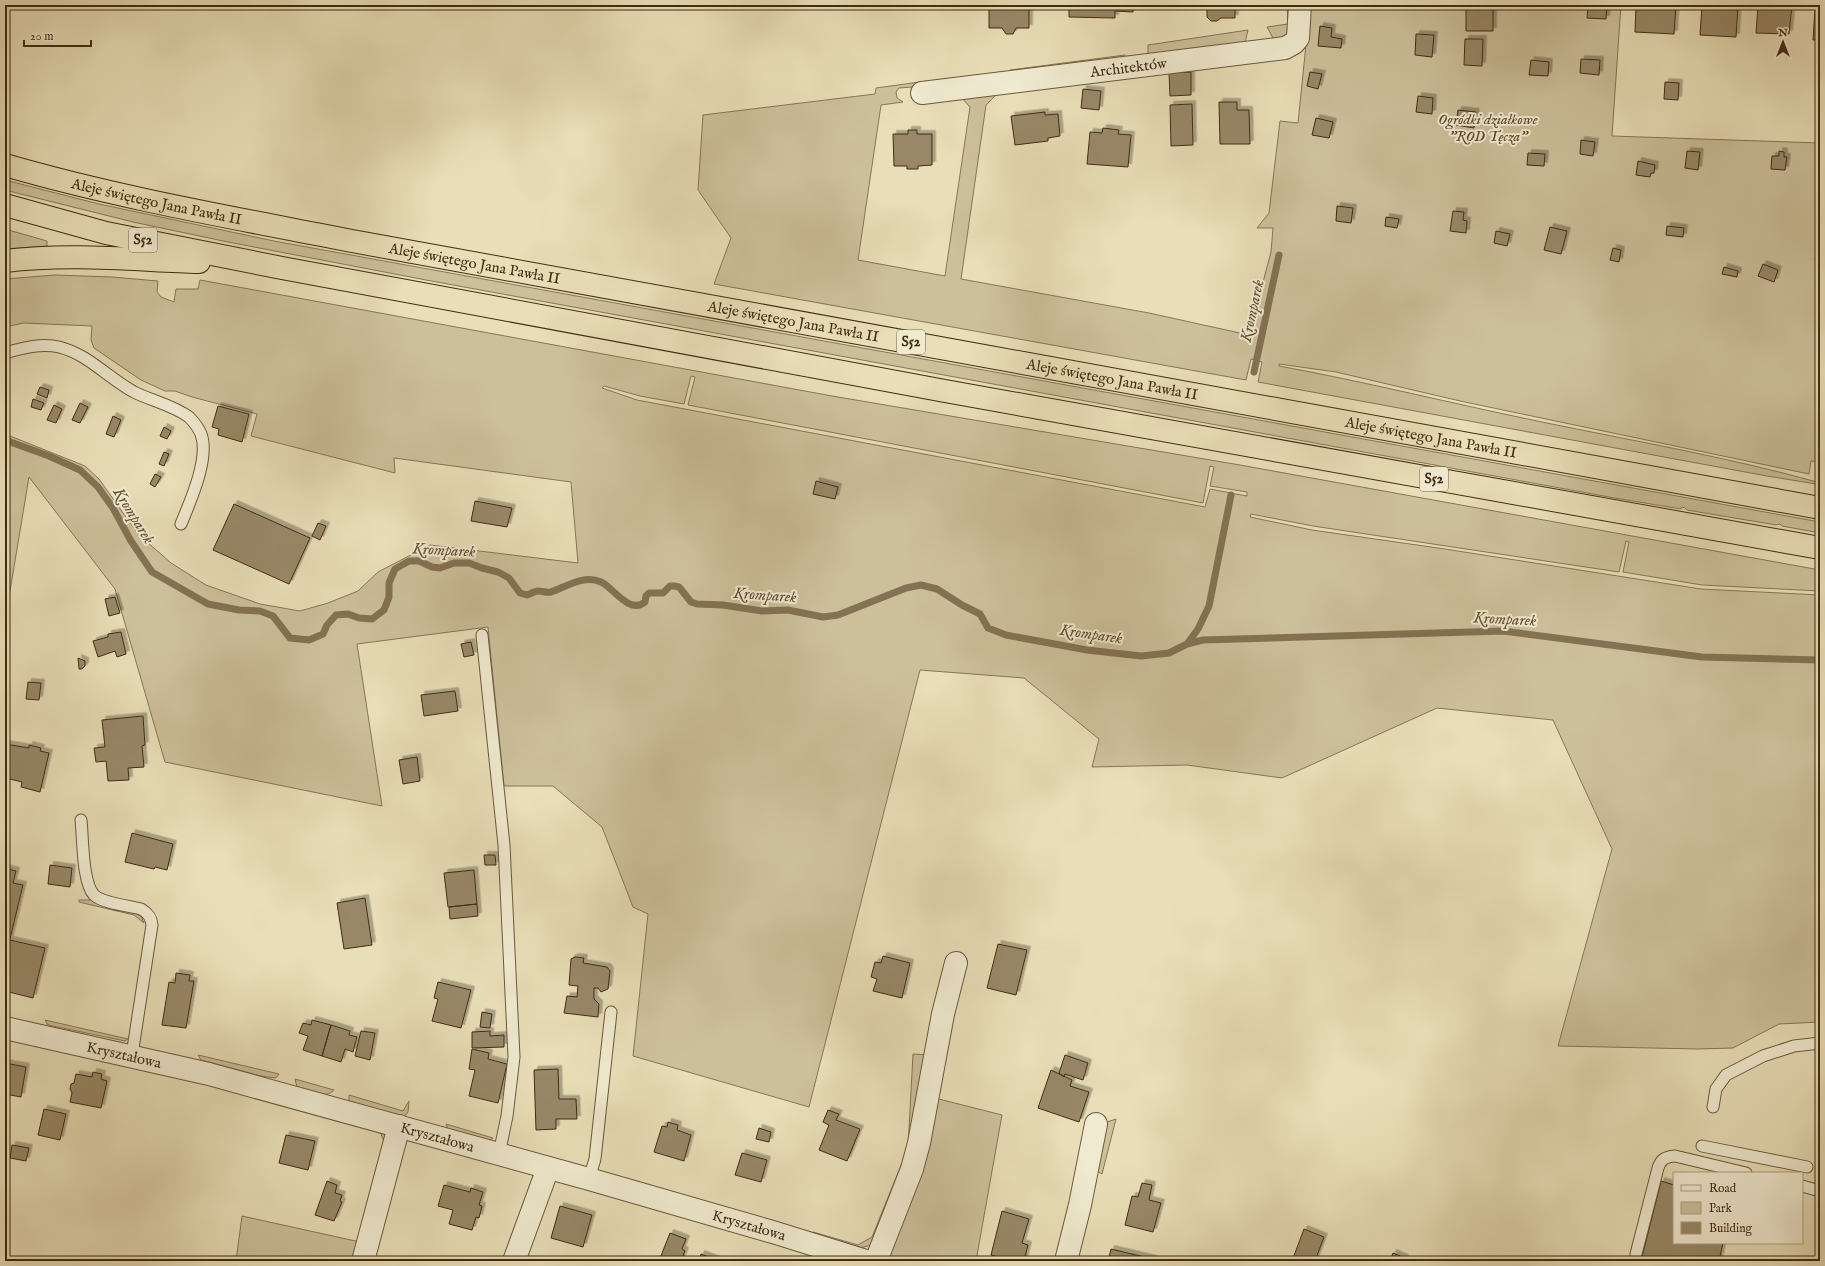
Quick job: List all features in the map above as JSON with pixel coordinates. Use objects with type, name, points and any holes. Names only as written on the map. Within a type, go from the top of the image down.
[{"type":"highway","name":"Aleje świętego Jana Pawła II","points":[[5,165],[171,206],[352,241],[1820,508]]},
{"type":"highway","name":"S52","points":[[5,206],[106,233],[282,268],[945,391],[1820,548]]},
{"type":"highway","points":[[5,261],[52,257],[89,257],[282,268]]},
{"type":"street","name":"Architektów","points":[[922,93],[1285,48],[1294,43],[1298,38],[1300,5]]},
{"type":"street","points":[[876,1261],[912,1169],[919,1143],[944,1014],[956,963]]},
{"type":"street","name":"Kryształowa","points":[[5,1028],[132,1055],[209,1074],[589,1179],[776,1233],[866,1261]]},
{"type":"street","points":[[1066,1261],[1080,1205],[1096,1124]]},
{"type":"street","points":[[363,1261],[399,1126]]},
{"type":"street","points":[[514,1261],[548,1168]]},
{"type":"lane","points":[[5,353],[44,345],[68,350],[93,363],[132,391],[178,410],[190,418],[196,424],[201,434],[204,452],[192,494],[181,524]]},
{"type":"lane","points":[[482,635],[504,845],[514,1057],[508,1116],[499,1154]]},
{"type":"lane","points":[[81,820],[87,881],[94,895],[100,899],[141,909],[147,912],[151,918],[152,925],[132,1055]]},
{"type":"lane","points":[[589,1179],[595,1159],[610,1012]]},
{"type":"lane","points":[[1713,1107],[1716,1089],[1726,1074],[1763,1056],[1794,1046],[1820,1043]]},
{"type":"lane","points":[[1702,1146],[1807,1167]]},
{"type":"lane","points":[[1636,1254],[1658,1168],[1660,1162],[1666,1157],[1675,1156],[1742,1172]]},
{"type":"lane","points":[[1803,1186],[1820,1191]]},
{"type":"green space","points":[[1287,5],[1294,5],[1290,35],[1279,40],[1273,38],[1267,27],[1288,24]]},
{"type":"green space","name":"Ogródki działkowe \"ROD Tęcza\"","points":[[1310,5],[1621,5],[1612,136],[1820,143],[1820,462],[1811,461],[1809,474],[1460,401],[1336,372],[1279,364],[1279,366],[1715,457],[1817,482],[1816,484],[1258,382],[1262,362],[1251,359],[1246,380],[714,284],[731,238],[698,190],[703,115],[875,94],[876,88],[927,81],[925,86],[899,88],[896,92],[897,98],[903,102],[881,105],[858,260],[945,276],[970,107],[959,95],[1002,89],[986,105],[961,279],[1149,313],[1249,335],[1271,252],[1273,228],[1257,228],[1269,213],[1280,121],[1298,123]]},
{"type":"green space","points":[[1248,30],[1245,43],[1148,55],[1148,45]]},
{"type":"green space","points":[[1125,55],[1124,61],[1015,75],[1010,70]]},
{"type":"green space","points":[[5,180],[99,204],[274,241],[1820,522],[1820,533],[1782,526],[1780,524],[1776,525],[1687,510],[1682,507],[1681,509],[1609,497],[426,280],[228,242],[133,222],[5,190]]},
{"type":"green space","points":[[5,229],[47,241],[47,246],[5,249]]},
{"type":"green space","points":[[55,275],[112,277],[158,281],[157,292],[161,297],[174,302],[176,289],[198,289],[200,280],[832,396],[1240,465],[1820,570],[1820,591],[1702,585],[1623,572],[1629,542],[1626,541],[1619,572],[1313,526],[1251,514],[1250,517],[1312,530],[1701,589],[1820,595],[1820,1022],[1779,1024],[1733,1048],[1698,1049],[1558,1046],[1612,849],[1553,720],[1437,708],[1282,778],[1187,765],[1092,767],[1099,739],[1024,678],[920,670],[809,1107],[633,1056],[648,914],[633,907],[602,827],[553,786],[504,786],[488,627],[357,644],[382,806],[165,762],[115,589],[29,477],[5,621],[5,434],[85,466],[99,479],[138,534],[171,563],[206,585],[260,604],[300,611],[328,603],[358,591],[378,572],[430,545],[578,563],[571,482],[394,458],[395,473],[251,436],[257,414],[175,391],[165,391],[141,380],[94,348],[91,340],[92,326],[24,323],[5,327],[5,279]],"holes":[[[691,376],[695,377],[688,405],[1203,503],[1210,466],[1214,467],[1210,486],[1247,492],[1247,496],[1210,489],[1205,507],[637,400],[602,388],[604,386],[640,396],[684,404]]]},
{"type":"green space","points":[[79,900],[91,900],[135,913],[141,916],[144,923],[134,915],[79,902]]},
{"type":"green space","points":[[45,1020],[128,1039],[125,1041],[48,1025]]},
{"type":"green space","points":[[913,1054],[930,1055],[915,1141],[872,1245],[859,1248],[815,1236],[813,1232],[858,1245],[872,1237],[908,1148]]},
{"type":"green space","points":[[198,1055],[279,1074],[276,1078],[261,1076],[201,1060]]},
{"type":"green space","points":[[295,1079],[334,1090],[326,1094],[316,1093],[297,1087]]},
{"type":"green space","points":[[349,1095],[403,1111],[409,1101],[408,1112],[404,1117],[349,1102]]},
{"type":"green space","points":[[935,1098],[1002,1115],[976,1261],[896,1261],[887,1258]]},
{"type":"green space","points":[[328,1115],[382,1131],[386,1136],[389,1152],[359,1261],[236,1261],[242,1216],[360,1242],[386,1146],[380,1132],[323,1116]]},
{"type":"green space","points":[[1116,1119],[1102,1174],[1095,1170],[1104,1127],[1107,1122]]},
{"type":"green space","points":[[446,1124],[493,1138],[489,1141],[449,1132]]},
{"type":"building","points":[[989,5],[1029,5],[1029,28],[1016,28],[1013,34],[1006,34],[1002,28],[989,28]]},
{"type":"building","points":[[1069,5],[1134,5],[1133,12],[1115,11],[1115,18],[1069,17]]},
{"type":"building","points":[[1195,5],[1235,5],[1235,18],[1221,18],[1217,21],[1211,21],[1207,17],[1207,9],[1195,8]]},
{"type":"building","points":[[1588,5],[1607,5],[1606,19],[1587,18]]},
{"type":"building","points":[[1636,5],[1676,5],[1674,34],[1635,32]]},
{"type":"building","points":[[1702,5],[1738,5],[1736,37],[1700,35]]},
{"type":"building","points":[[1758,5],[1792,5],[1789,34],[1756,33]]},
{"type":"building","points":[[1466,7],[1493,8],[1493,31],[1466,31]]},
{"type":"building","points":[[1815,8],[1820,9],[1820,40],[1813,40]]},
{"type":"building","points":[[1320,26],[1332,28],[1331,37],[1342,39],[1341,48],[1318,46]]},
{"type":"building","points":[[1416,34],[1434,35],[1432,57],[1415,55]]},
{"type":"building","points":[[1465,39],[1483,39],[1482,66],[1464,65]]},
{"type":"building","points":[[1581,59],[1600,60],[1599,75],[1580,73]]},
{"type":"building","points":[[1531,60],[1549,62],[1548,76],[1529,75]]},
{"type":"building","points":[[1191,72],[1191,95],[1170,96],[1169,73]]},
{"type":"building","points":[[1310,72],[1322,74],[1318,89],[1307,86]]},
{"type":"building","points":[[1665,82],[1679,83],[1678,100],[1664,99]]},
{"type":"building","points":[[1083,89],[1101,91],[1099,110],[1081,108]]},
{"type":"building","points":[[1418,96],[1433,98],[1432,114],[1416,112]]},
{"type":"building","points":[[1219,102],[1237,102],[1237,110],[1249,110],[1250,144],[1220,144]]},
{"type":"building","points":[[1192,104],[1193,145],[1171,146],[1170,105]]},
{"type":"building","points":[[1458,110],[1476,112],[1474,128],[1456,125]]},
{"type":"building","points":[[1045,112],[1045,115],[1058,114],[1060,136],[1048,138],[1048,141],[1015,145],[1011,116]]},
{"type":"building","points":[[1316,118],[1333,122],[1329,138],[1312,135]]},
{"type":"building","points":[[1103,128],[1119,130],[1118,134],[1131,135],[1128,167],[1087,164],[1090,132],[1102,133]]},
{"type":"building","points":[[908,130],[917,130],[917,134],[932,134],[932,165],[918,166],[918,169],[907,169],[907,166],[894,166],[893,134],[908,134]]},
{"type":"building","points":[[1581,140],[1595,142],[1593,156],[1580,154]]},
{"type":"building","points":[[1687,151],[1700,152],[1698,170],[1685,168]]},
{"type":"building","points":[[1779,151],[1784,152],[1784,157],[1787,157],[1785,170],[1771,169],[1772,156],[1779,156]]},
{"type":"building","points":[[1528,153],[1545,154],[1544,166],[1527,165]]},
{"type":"building","points":[[1638,161],[1655,165],[1654,173],[1651,173],[1650,177],[1636,175]]},
{"type":"building","points":[[1337,206],[1353,208],[1351,223],[1336,221]]},
{"type":"building","points":[[1453,211],[1464,212],[1463,220],[1467,221],[1466,233],[1450,231]]},
{"type":"building","points":[[1386,217],[1399,219],[1397,228],[1385,226]]},
{"type":"building","points":[[1667,226],[1684,228],[1683,237],[1666,235]]},
{"type":"building","points":[[1550,227],[1567,231],[1561,254],[1544,250]]},
{"type":"building","points":[[1496,231],[1510,234],[1507,246],[1494,243]]},
{"type":"building","points":[[1613,248],[1621,250],[1619,262],[1610,260]]},
{"type":"building","points":[[1817,251],[1820,252],[1820,266],[1819,260],[1815,260]]},
{"type":"building","points":[[1763,264],[1778,270],[1774,282],[1758,276]]},
{"type":"building","points":[[1724,267],[1738,271],[1737,277],[1722,274]]},
{"type":"building","points":[[40,387],[49,390],[47,398],[37,394]]},
{"type":"building","points":[[33,399],[44,403],[41,410],[31,407]]},
{"type":"building","points":[[80,403],[88,407],[80,423],[72,420]]},
{"type":"building","points":[[54,405],[62,409],[56,423],[47,420]]},
{"type":"building","points":[[218,406],[249,414],[242,442],[218,435],[219,429],[212,427]]},
{"type":"building","points":[[113,416],[121,420],[114,437],[106,434]]},
{"type":"building","points":[[164,427],[171,431],[167,439],[160,436]]},
{"type":"building","points":[[164,452],[169,454],[164,466],[159,464]]},
{"type":"building","points":[[155,474],[161,477],[155,487],[150,484]]},
{"type":"building","points":[[816,481],[838,487],[835,499],[813,494]]},
{"type":"building","points":[[475,501],[512,508],[507,527],[471,521]]},
{"type":"building","points":[[234,504],[310,538],[289,584],[213,550]]},
{"type":"building","points":[[318,523],[326,526],[320,540],[312,536]]},
{"type":"building","points":[[115,597],[120,613],[109,616],[105,599]]},
{"type":"building","points":[[121,632],[126,654],[117,657],[115,651],[98,657],[93,641],[108,637],[108,634]]},
{"type":"building","points":[[471,642],[474,655],[464,657],[461,644]]},
{"type":"building","points":[[78,658],[85,661],[85,666],[82,669],[79,669]]},
{"type":"building","points":[[28,682],[41,683],[39,700],[26,699]]},
{"type":"building","points":[[455,691],[458,711],[424,716],[421,695]]},
{"type":"building","points":[[143,716],[145,745],[142,746],[144,767],[128,768],[129,780],[108,781],[106,761],[96,762],[94,748],[105,747],[102,720]]},
{"type":"building","points":[[5,744],[29,748],[29,745],[41,748],[40,751],[49,753],[40,792],[21,787],[22,782],[6,778]]},
{"type":"building","points":[[417,757],[420,781],[403,784],[399,760]]},
{"type":"building","points":[[132,833],[173,844],[167,870],[155,867],[154,869],[125,862]]},
{"type":"building","points":[[484,855],[495,855],[496,865],[485,865]]},
{"type":"building","points":[[50,865],[72,868],[70,887],[48,884]]},
{"type":"building","points":[[5,868],[16,871],[13,883],[23,885],[7,951],[5,950]]},
{"type":"building","points":[[474,870],[477,904],[448,907],[444,873]]},
{"type":"building","points":[[365,898],[372,945],[344,949],[337,903]]},
{"type":"building","points":[[477,904],[478,916],[450,919],[449,907]]},
{"type":"building","points":[[10,940],[45,948],[33,998],[5,991],[5,975],[9,960],[5,958]]},
{"type":"building","points":[[998,944],[1027,950],[1016,995],[987,988]]},
{"type":"building","points":[[883,956],[910,963],[902,998],[873,991],[877,979],[871,977],[875,962],[881,963]]},
{"type":"building","points":[[575,957],[584,958],[583,963],[607,967],[610,971],[608,989],[601,992],[598,988],[594,988],[594,999],[599,1004],[598,1017],[564,1013],[567,996],[577,997],[578,986],[569,985],[571,959]]},
{"type":"building","points":[[176,973],[190,975],[189,981],[194,981],[186,1028],[162,1025],[169,982],[175,983]]},
{"type":"building","points":[[438,982],[471,990],[461,1028],[432,1021],[438,999],[434,998]]},
{"type":"building","points":[[482,1012],[492,1014],[490,1028],[480,1027]]},
{"type":"building","points":[[312,1020],[331,1025],[322,1056],[303,1050],[308,1036],[299,1033],[303,1023],[311,1025]]},
{"type":"building","points":[[331,1025],[350,1031],[349,1035],[357,1037],[353,1052],[345,1049],[341,1062],[322,1056]]},
{"type":"building","points":[[361,1031],[375,1033],[370,1060],[355,1056]]},
{"type":"building","points":[[490,1031],[490,1036],[504,1035],[504,1047],[472,1048],[472,1032]]},
{"type":"building","points":[[472,1049],[489,1053],[488,1059],[507,1064],[498,1103],[469,1096],[475,1070],[469,1069]]},
{"type":"building","points":[[1065,1055],[1088,1063],[1083,1080],[1065,1074],[1064,1077],[1059,1073]]},
{"type":"building","points":[[5,1063],[26,1067],[21,1097],[5,1094]]},
{"type":"building","points":[[558,1069],[559,1099],[576,1099],[577,1119],[556,1119],[556,1129],[536,1130],[534,1070]]},
{"type":"building","points":[[1051,1070],[1072,1080],[1070,1086],[1089,1092],[1079,1122],[1038,1108]]},
{"type":"building","points":[[93,1072],[102,1074],[101,1079],[107,1081],[101,1108],[70,1102],[72,1093],[70,1089],[71,1084],[74,1083],[76,1074],[92,1077]]},
{"type":"building","points":[[44,1109],[66,1114],[60,1140],[38,1135]]},
{"type":"building","points":[[828,1110],[839,1114],[836,1120],[860,1129],[847,1161],[819,1150],[829,1125],[823,1122]]},
{"type":"building","points":[[668,1122],[678,1125],[677,1130],[691,1135],[684,1161],[654,1152],[662,1126],[667,1127]]},
{"type":"building","points":[[759,1128],[771,1132],[769,1142],[756,1139]]},
{"type":"building","points":[[286,1135],[315,1141],[308,1170],[279,1163]]},
{"type":"building","points":[[12,1145],[29,1148],[26,1161],[10,1158]]},
{"type":"building","points":[[742,1153],[767,1160],[761,1182],[735,1175]]},
{"type":"building","points":[[327,1181],[337,1185],[335,1193],[342,1195],[340,1201],[342,1202],[334,1221],[315,1215]]},
{"type":"building","points":[[1661,1181],[1673,1185],[1673,1244],[1723,1244],[1719,1261],[1641,1261]]},
{"type":"building","points":[[1142,1183],[1152,1185],[1149,1200],[1161,1203],[1153,1232],[1125,1225],[1132,1196],[1138,1197]]},
{"type":"building","points":[[444,1185],[470,1192],[471,1188],[483,1192],[479,1205],[482,1206],[479,1218],[476,1217],[472,1230],[449,1224],[453,1210],[438,1206]]},
{"type":"building","points":[[560,1206],[592,1215],[583,1247],[551,1238]]},
{"type":"building","points":[[1002,1211],[1029,1219],[1022,1243],[1028,1245],[1024,1261],[1013,1261],[991,1255]]},
{"type":"building","points":[[1304,1229],[1324,1237],[1315,1261],[1292,1261]]},
{"type":"building","points":[[670,1233],[686,1239],[682,1249],[685,1251],[681,1261],[659,1261]]},
{"type":"building","points":[[1111,1249],[1153,1259],[1153,1261],[1108,1261]]},
{"type":"building","points":[[1393,1253],[1405,1258],[1404,1261],[1390,1261]]},
{"type":"building","points":[[701,1254],[717,1260],[717,1261],[699,1261]]},
{"type":"waterway","name":"Kromparek","points":[[1254,372],[1279,255]]},
{"type":"waterway","name":"Kromparek","points":[[5,440],[49,456],[80,470],[98,487],[113,508],[131,541],[152,572],[208,604],[239,610],[260,611],[273,616],[290,638],[309,640],[323,634],[327,625],[336,615],[348,614],[359,618],[372,619],[384,610],[389,597],[389,583],[395,569],[409,561],[419,561],[432,567],[440,568],[454,563],[469,563],[498,572],[509,578],[520,593],[527,595],[537,591],[551,592],[575,582],[588,579],[601,582],[627,603],[633,605],[639,605],[645,602],[646,596],[649,593],[663,593],[670,586],[674,586],[679,587],[691,602],[697,604],[723,605],[762,611],[788,610],[823,617],[838,615],[906,588],[921,585],[937,589],[962,605],[980,614],[988,628],[1006,635],[1087,650],[1141,656],[1169,653],[1187,644],[1203,640],[1503,631],[1702,657],[1820,660]]},
{"type":"waterway","name":"Kromparek","points":[[1187,644],[1198,629],[1209,606],[1231,495]]}]
